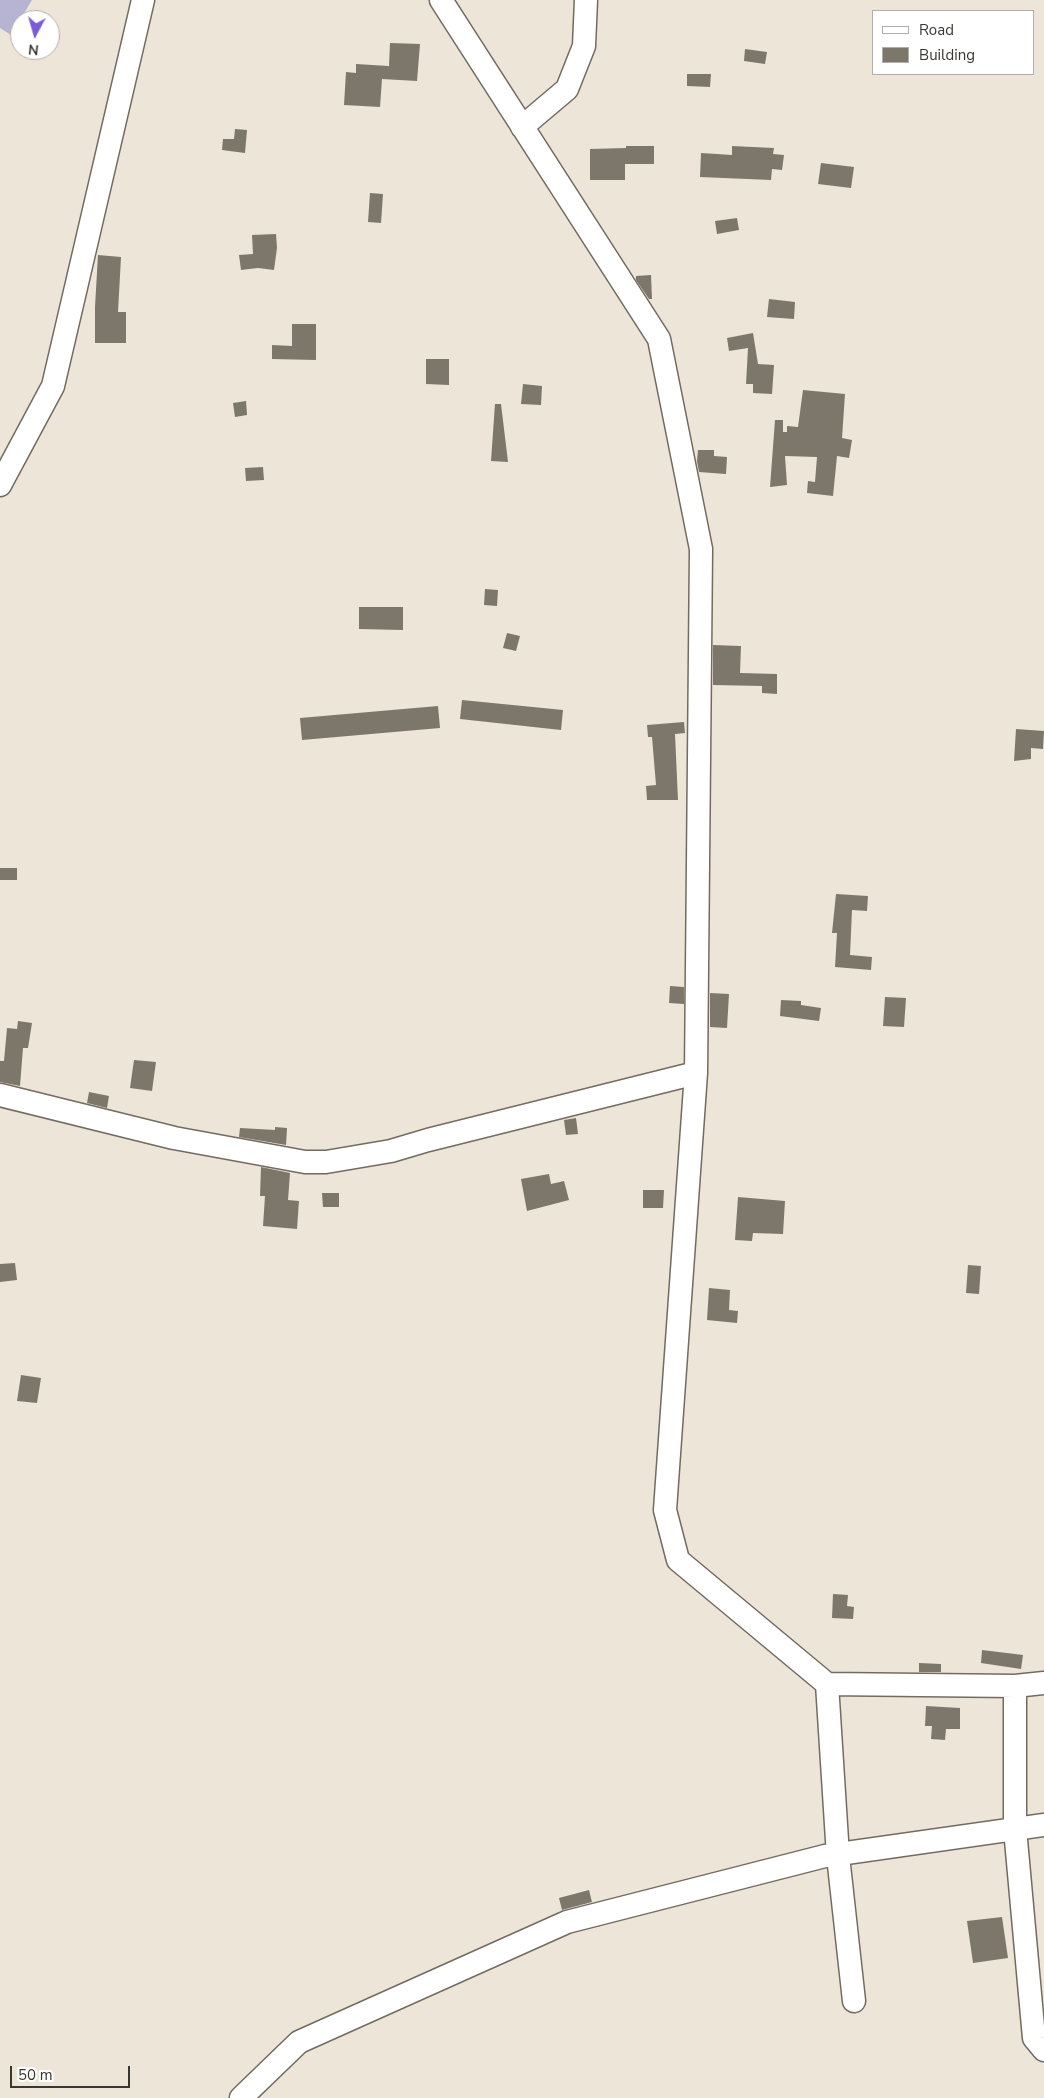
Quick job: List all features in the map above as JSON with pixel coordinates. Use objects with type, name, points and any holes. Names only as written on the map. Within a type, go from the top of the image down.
[{"type":"street","points":[[0,485],[53,386],[143,0]]},
{"type":"street","points":[[440,0],[659,339],[701,549],[696,1073],[665,1510],[678,1560],[828,1684],[1015,1686],[1044,1683]]},
{"type":"street","points":[[522,127],[567,89],[584,46],[586,0]]},
{"type":"street","points":[[0,1095],[174,1138],[306,1162],[319,1162],[392,1152],[428,1140],[696,1073]]},
{"type":"street","points":[[828,1684],[838,1856],[854,2001]]},
{"type":"street","points":[[1015,1686],[1015,1829],[1034,2038],[1044,2050]]},
{"type":"street","points":[[241,2098],[299,2042],[567,1922],[825,1856],[838,1856],[1044,1825]]},
{"type":"shaded area","points":[[0,0],[32,0],[26,10],[10,10],[10,34],[0,28]]},
{"type":"building","points":[[390,43],[420,44],[417,81],[382,79],[380,107],[344,105],[346,72],[356,73],[356,64],[389,66]]},
{"type":"building","points":[[745,49],[767,52],[765,64],[744,61]]},
{"type":"building","points":[[687,74],[711,74],[710,87],[687,86]]},
{"type":"building","points":[[235,129],[247,130],[245,153],[222,150],[223,139],[234,139]]},
{"type":"building","points":[[626,146],[654,146],[654,164],[625,164],[625,180],[590,180],[590,149],[626,148]]},
{"type":"building","points":[[732,146],[774,148],[773,154],[784,155],[782,170],[772,169],[771,180],[700,177],[701,153],[732,155]]},
{"type":"building","points":[[821,163],[854,167],[851,188],[818,184]]},
{"type":"building","points":[[370,193],[383,194],[381,223],[368,222]]},
{"type":"building","points":[[737,218],[739,230],[717,234],[715,221]]},
{"type":"building","points":[[276,234],[277,248],[274,270],[258,268],[241,270],[239,255],[253,254],[252,235]]},
{"type":"building","points":[[98,255],[121,257],[118,312],[126,312],[126,343],[95,343]]},
{"type":"building","points":[[651,275],[652,299],[649,299],[636,280],[636,276]]},
{"type":"building","points":[[769,299],[795,302],[794,319],[767,317]]},
{"type":"building","points":[[292,324],[316,324],[316,360],[272,359],[272,345],[292,346]]},
{"type":"building","points":[[753,333],[758,364],[774,365],[772,394],[753,393],[753,384],[746,384],[748,348],[729,351],[727,338]]},
{"type":"building","points":[[426,359],[449,359],[449,385],[426,384]]},
{"type":"building","points":[[523,384],[542,386],[541,405],[521,404]]},
{"type":"building","points":[[803,390],[845,394],[842,438],[852,440],[849,458],[837,456],[833,496],[807,493],[808,481],[815,482],[817,457],[785,456],[787,485],[770,487],[775,420],[783,420],[783,432],[787,432],[787,426],[798,427]]},
{"type":"building","points":[[246,401],[247,415],[235,417],[233,403]]},
{"type":"building","points":[[495,404],[501,404],[508,462],[491,461]]},
{"type":"building","points":[[698,450],[714,450],[714,456],[727,457],[726,474],[699,472]]},
{"type":"building","points":[[263,467],[264,480],[246,481],[245,468]]},
{"type":"building","points":[[485,589],[498,590],[497,606],[484,605]]},
{"type":"building","points":[[359,607],[403,607],[403,630],[359,629]]},
{"type":"building","points":[[507,633],[520,636],[516,651],[503,648]]},
{"type":"building","points":[[713,645],[741,646],[740,673],[777,674],[777,694],[762,693],[762,686],[713,685]]},
{"type":"building","points":[[462,700],[563,710],[561,730],[460,719]]},
{"type":"building","points":[[438,706],[440,728],[302,740],[300,718]]},
{"type":"building","points":[[684,722],[685,733],[675,734],[678,800],[647,800],[646,786],[656,785],[652,737],[648,737],[647,725]]},
{"type":"building","points":[[1016,729],[1044,731],[1043,749],[1031,748],[1031,759],[1014,761]]},
{"type":"building","points":[[0,868],[17,868],[17,880],[0,880]]},
{"type":"building","points":[[836,894],[868,896],[867,911],[852,910],[850,955],[872,957],[871,970],[835,967],[837,933],[832,933]]},
{"type":"building","points":[[670,986],[684,987],[684,1004],[669,1003]]},
{"type":"building","points":[[710,993],[729,994],[727,1028],[710,1027]]},
{"type":"building","points":[[885,997],[906,998],[904,1027],[883,1026]]},
{"type":"building","points":[[781,1000],[801,1001],[801,1005],[821,1008],[819,1021],[780,1016]]},
{"type":"building","points":[[18,1021],[32,1023],[28,1048],[23,1048],[20,1086],[0,1082],[0,1061],[4,1061],[7,1028],[17,1029]]},
{"type":"building","points":[[134,1060],[156,1062],[152,1091],[130,1088]]},
{"type":"building","points":[[89,1092],[109,1096],[107,1108],[87,1103]]},
{"type":"building","points":[[576,1118],[578,1134],[566,1135],[564,1120]]},
{"type":"building","points":[[275,1127],[287,1128],[286,1145],[239,1137],[240,1128],[275,1130]]},
{"type":"building","points":[[261,1167],[290,1173],[288,1200],[299,1201],[297,1229],[263,1226],[265,1196],[260,1196]]},
{"type":"building","points":[[549,1174],[551,1184],[564,1181],[569,1200],[527,1211],[521,1179]]},
{"type":"building","points":[[643,1190],[664,1190],[663,1208],[643,1208]]},
{"type":"building","points":[[322,1193],[339,1193],[339,1207],[323,1207]]},
{"type":"building","points":[[738,1197],[785,1201],[783,1234],[753,1233],[752,1241],[735,1240]]},
{"type":"building","points":[[15,1263],[17,1280],[0,1282],[0,1264]]},
{"type":"building","points":[[968,1265],[981,1266],[979,1294],[966,1293]]},
{"type":"building","points":[[709,1288],[730,1290],[729,1310],[738,1311],[737,1323],[707,1320]]},
{"type":"building","points":[[21,1375],[41,1378],[37,1403],[17,1401]]},
{"type":"building","points":[[833,1594],[848,1595],[847,1606],[854,1607],[853,1619],[832,1618]]},
{"type":"building","points":[[982,1650],[1023,1655],[1021,1669],[981,1663]]},
{"type":"building","points":[[919,1663],[941,1664],[941,1672],[919,1672]]},
{"type":"building","points":[[926,1706],[960,1708],[960,1729],[946,1729],[945,1740],[931,1739],[932,1726],[925,1726]]},
{"type":"building","points":[[589,1890],[592,1902],[562,1910],[559,1898]]},
{"type":"building","points":[[1002,1917],[1008,1958],[973,1963],[967,1921]]}]
